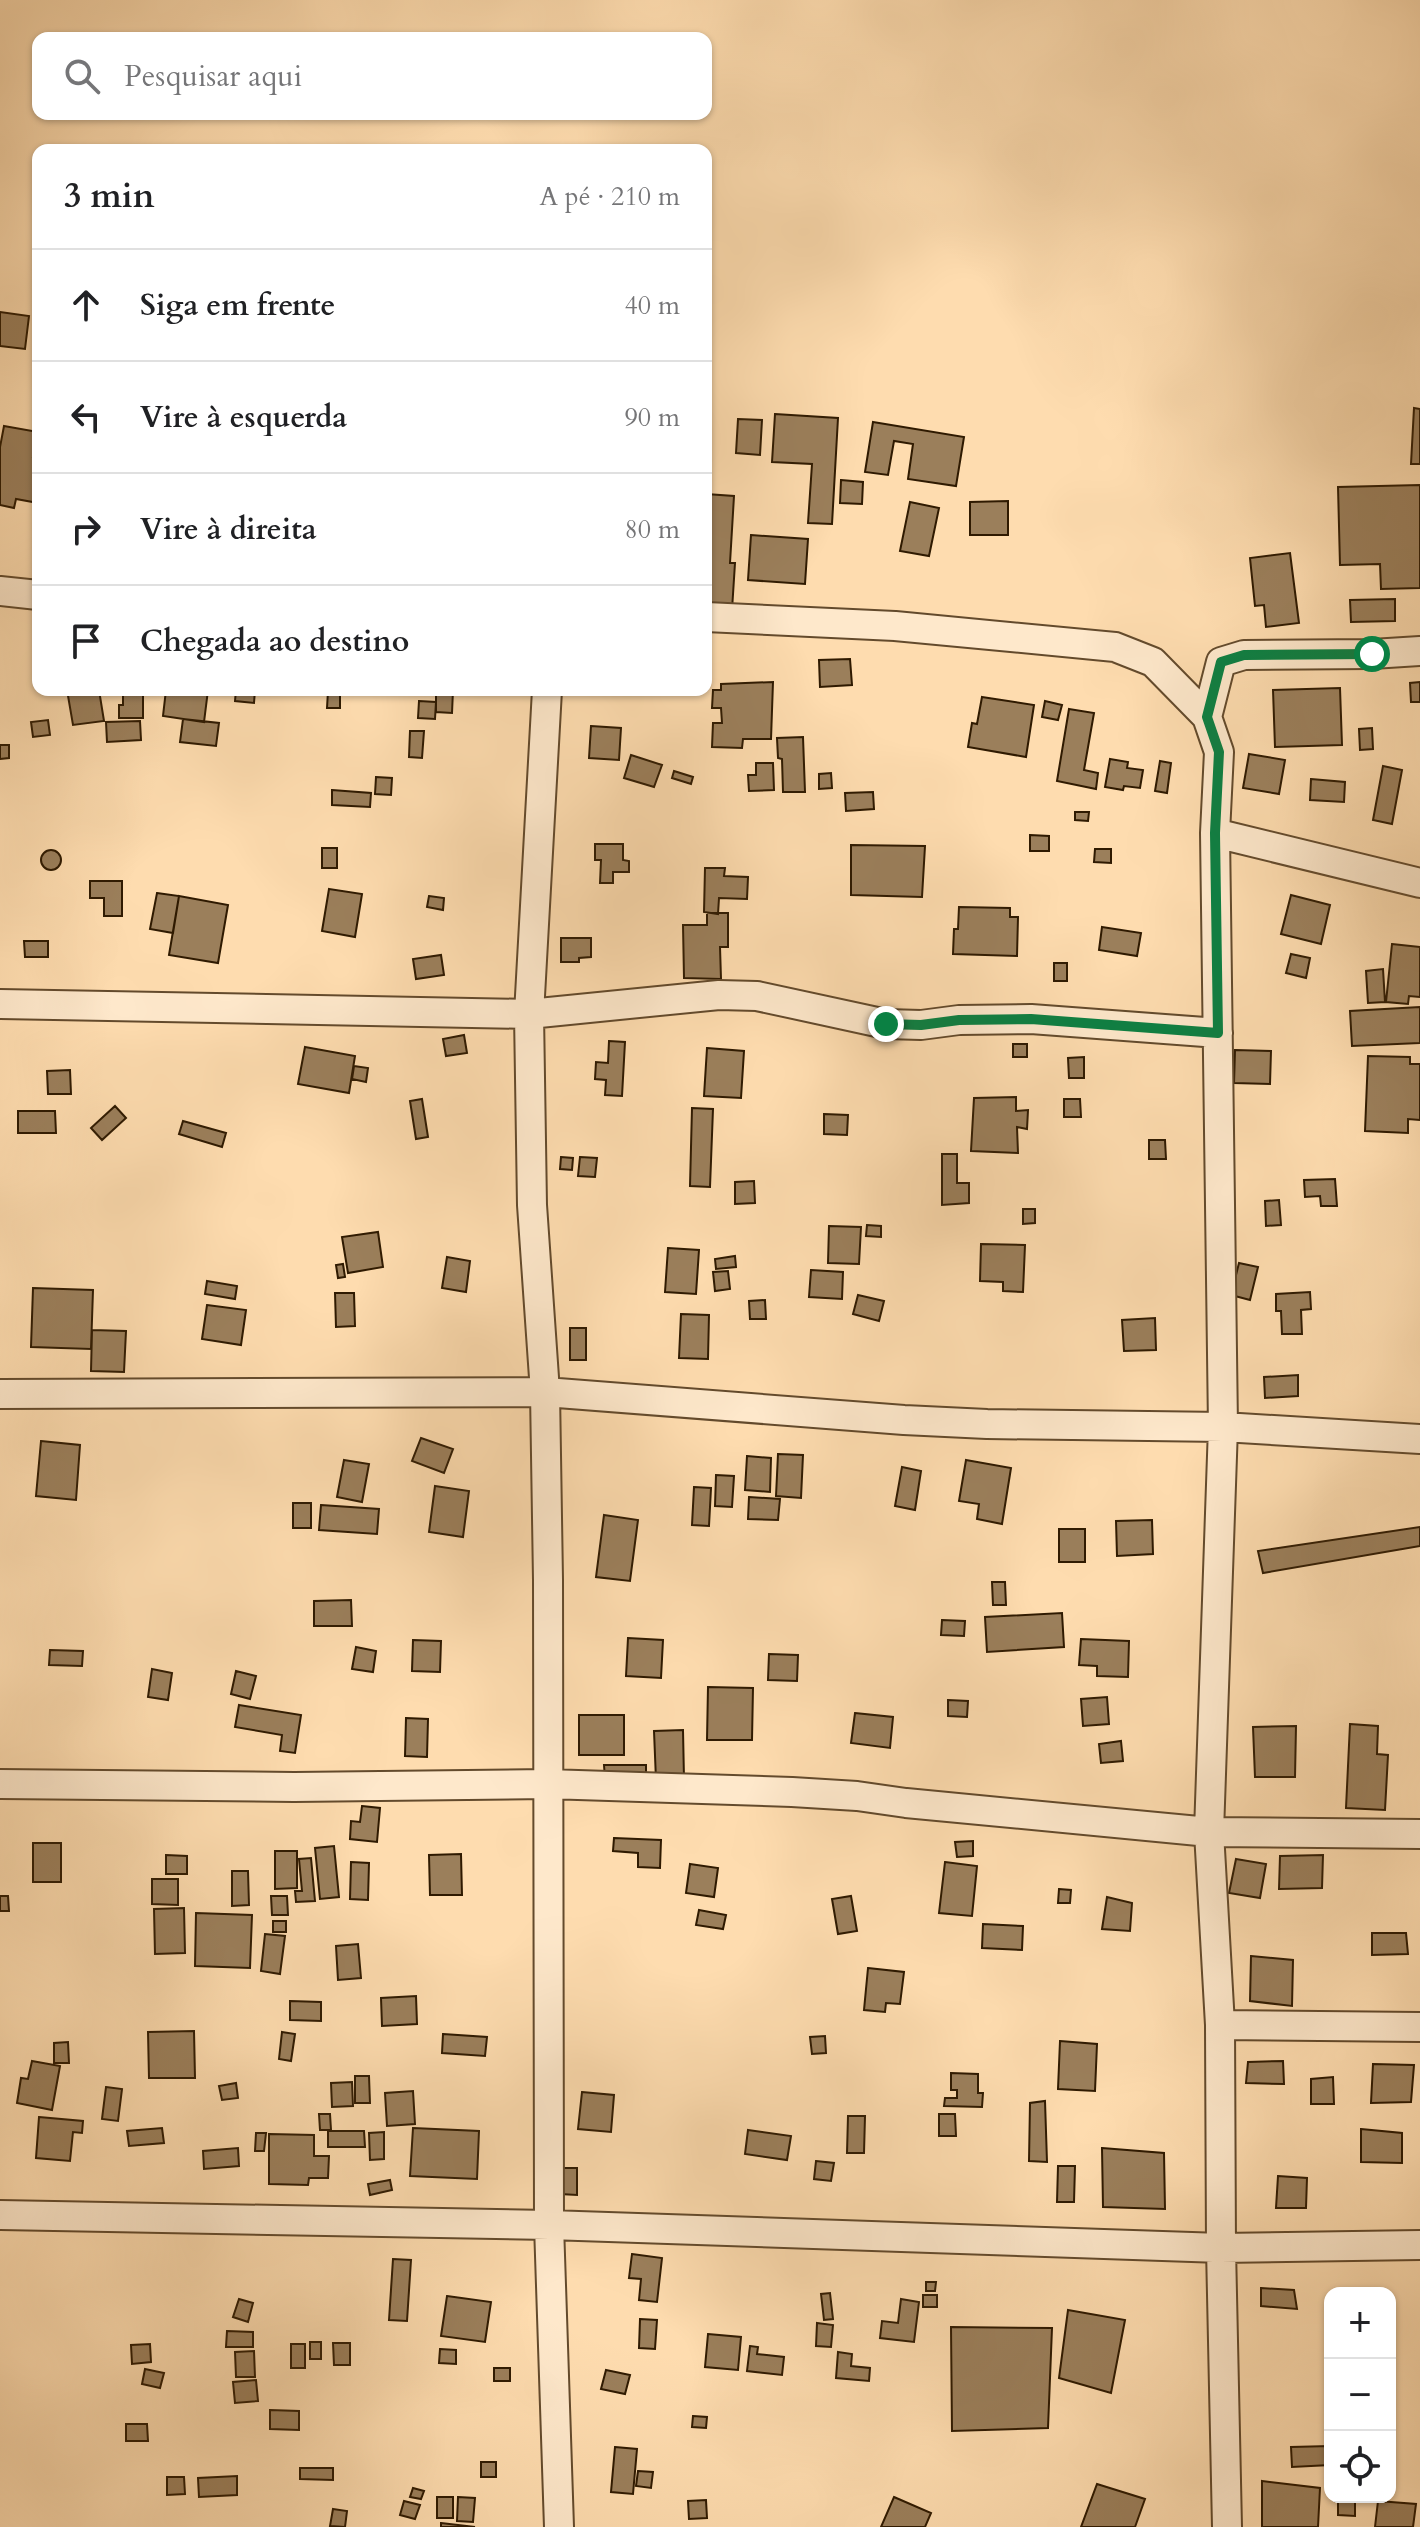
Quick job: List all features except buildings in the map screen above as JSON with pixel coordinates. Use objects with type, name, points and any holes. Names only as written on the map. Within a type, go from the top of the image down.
[{"type":"street","points":[[0,591],[32,594]]},
{"type":"street","points":[[712,617],[895,626],[1115,647],[1153,662],[1207,717],[1219,752],[1215,833],[1223,1427],[1209,1832],[1220,2025],[1227,2527]]},
{"type":"street","points":[[1207,717],[1221,662],[1244,655],[1420,651]]},
{"type":"street","points":[[547,696],[529,1014],[532,1205],[545,1392],[549,2225],[559,2527]]},
{"type":"street","points":[[1215,833],[1420,883]]},
{"type":"street","points":[[0,1004],[529,1014],[719,995],[757,996],[886,1024],[1031,1019],[1218,1033]]},
{"type":"street","points":[[0,1394],[545,1392],[904,1420],[1223,1427],[1420,1439]]},
{"type":"street","points":[[0,1784],[294,1787],[547,1784],[857,1796],[1209,1832],[1420,1834]]},
{"type":"street","points":[[1220,2025],[1420,2027]]},
{"type":"street","points":[[0,2215],[549,2225],[1221,2248],[1420,2245]]},
{"type":"route","points":[[886,1024],[1031,1019],[1218,1033],[1215,833],[1219,752],[1207,717],[1221,662],[1244,655],[1372,654]]}]
